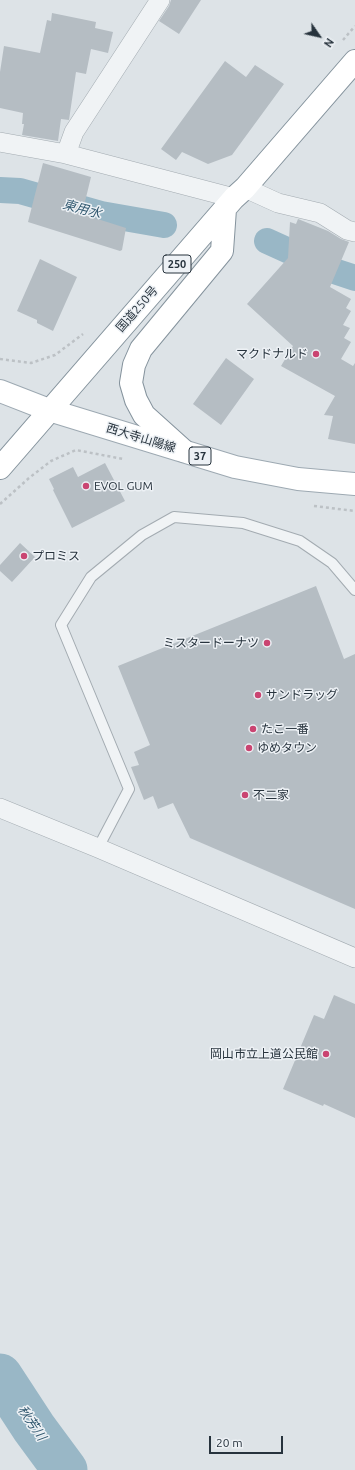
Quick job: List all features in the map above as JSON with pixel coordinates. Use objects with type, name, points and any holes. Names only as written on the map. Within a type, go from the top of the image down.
[{"type":"main road","name":"国道250号","points":[[0,468],[355,61]]},
{"type":"main road","name":"250","points":[[184,451],[144,414],[136,400],[130,383],[134,365],[141,350],[222,251],[235,198]]},
{"type":"main road","name":"西大寺山陽線","points":[[0,391],[50,410],[235,467],[298,480],[355,484]]},
{"type":"street","points":[[66,154],[74,132],[160,0]]},
{"type":"street","points":[[0,142],[66,154],[235,198],[278,203],[320,213],[347,230],[355,232]]},
{"type":"street","points":[[0,808],[98,848],[355,958]]},
{"type":"lane","points":[[98,848],[129,790],[61,624],[90,577],[142,535],[174,517],[244,523],[300,541],[332,563],[355,590]]},
{"type":"path","points":[[340,43],[355,26]]},
{"type":"path","points":[[0,359],[31,363],[55,355],[85,332]]},
{"type":"path","points":[[0,504],[29,478],[51,462],[76,450],[126,460]]},
{"type":"path","points":[[309,506],[355,511]]},
{"type":"building","points":[[171,0],[201,0],[179,34],[159,21],[169,6]]},
{"type":"building","points":[[52,13],[96,22],[95,28],[113,32],[108,53],[91,49],[86,74],[76,72],[69,120],[61,119],[58,141],[22,135],[24,124],[22,124],[23,113],[0,108],[0,72],[4,46],[40,53],[47,20],[51,21]]},
{"type":"building","points":[[225,61],[246,77],[255,65],[284,84],[232,155],[208,164],[182,152],[176,160],[161,149]]},
{"type":"building","points":[[43,163],[91,177],[82,214],[126,228],[122,250],[120,251],[28,222]]},
{"type":"building","points":[[298,219],[328,231],[349,242],[330,287],[351,299],[346,308],[351,311],[343,325],[350,328],[344,338],[351,342],[341,359],[353,366],[355,363],[355,444],[328,439],[333,416],[324,415],[335,396],[281,366],[293,346],[247,304],[288,258],[290,222],[296,224]]},
{"type":"building","points":[[40,259],[77,277],[53,331],[37,323],[37,320],[17,311]]},
{"type":"building","points":[[226,358],[254,379],[221,425],[193,404]]},
{"type":"building","points":[[105,463],[125,501],[72,528],[49,479],[73,467],[78,477]]},
{"type":"building","points":[[20,543],[35,557],[12,582],[0,571],[0,565]]},
{"type":"building","name":"ゆめタウン","points":[[316,586],[344,659],[355,654],[355,909],[190,838],[173,803],[158,809],[153,796],[144,800],[131,767],[139,765],[134,752],[150,745],[118,666]]},
{"type":"building","name":"岡山市立上道公民館","points":[[334,995],[355,1004],[355,1118],[324,1104],[323,1106],[283,1089],[314,1015],[324,1019]]},
{"type":"waterway","name":"東用水","points":[[0,190],[20,191],[101,214],[164,225]]},
{"type":"waterway","name":"東用水","points":[[267,241],[331,270],[355,278]]},
{"type":"waterway","name":"秋芳川","points":[[0,1376],[34,1428],[65,1470]]},
{"type":"place","name":"マクドナルド","points":[[316,354]]},
{"type":"place","name":"EVOL GUM","points":[[86,486]]},
{"type":"place","name":"プロミス","points":[[24,556]]},
{"type":"place","name":"ミスタードーナツ","points":[[267,643]]},
{"type":"place","name":"サンドラッグ","points":[[258,695]]},
{"type":"place","name":"たこ一番","points":[[253,729]]},
{"type":"place","name":"ゆめタウン","points":[[249,748]]},
{"type":"place","name":"不二家","points":[[245,795]]},
{"type":"place","name":"岡山市立上道公民館","points":[[326,1054]]}]
